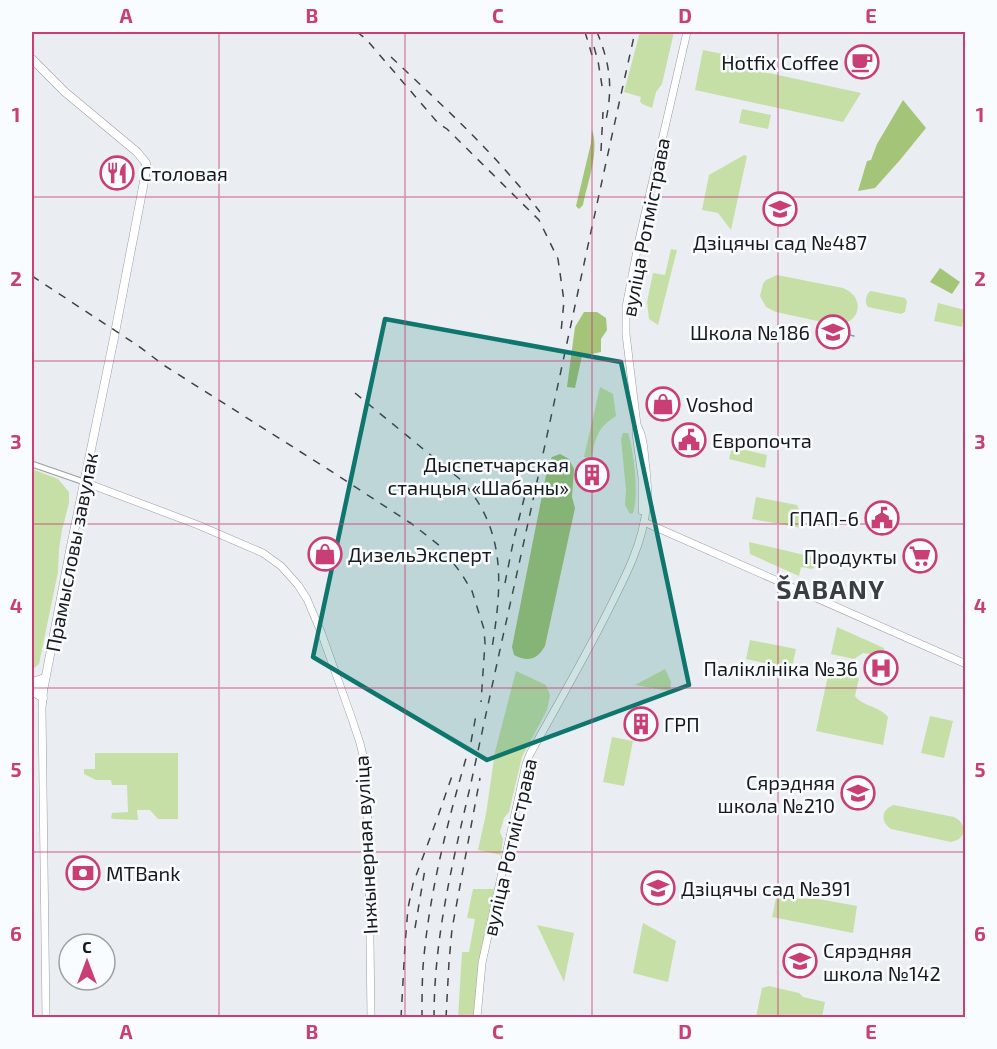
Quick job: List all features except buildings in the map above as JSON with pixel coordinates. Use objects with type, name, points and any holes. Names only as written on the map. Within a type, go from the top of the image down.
[{"type":"main road","name":"Прамысловы завулак","points":[[32,59],[65,92],[137,152],[146,163],[97,425],[45,682]]},
{"type":"main road","points":[[32,682],[45,682]]},
{"type":"main road","points":[[43,698],[32,689],[45,682]]},
{"type":"street","name":"вуліца Ротмістрава","points":[[477,1017],[482,963],[526,764],[633,561],[644,522],[642,478],[636,433],[638,425],[626,334],[626,307],[630,280],[687,32]]},
{"type":"street","name":"Інжынерная вуліца","points":[[32,464],[198,525],[263,553],[280,566],[298,585],[307,599],[349,709],[366,768],[371,1017]]},
{"type":"street","points":[[644,522],[966,664]]},
{"type":"street","name":"Прамысловы завулак","points":[[45,682],[43,698],[46,1017]]},
{"type":"highlighted area","points":[[385,319],[621,362],[689,685],[487,760],[313,657]]},
{"type":"green space","points":[[640,32],[674,32],[662,84],[656,92],[652,108],[642,104],[641,97],[624,92]]},
{"type":"green space","points":[[703,50],[753,60],[751,69],[861,93],[843,122],[695,90]]},
{"type":"green space","points":[[903,100],[926,128],[875,188],[858,191],[867,161],[871,160],[877,144]]},
{"type":"green space","points":[[742,109],[771,115],[768,129],[739,123]]},
{"type":"green space","points":[[592,130],[594,157],[583,205],[579,209],[576,206]]},
{"type":"green space","points":[[744,155],[747,156],[731,230],[718,213],[702,210],[709,175]]},
{"type":"green space","points":[[671,249],[677,250],[658,325],[649,319],[647,302],[653,273],[665,275]]},
{"type":"green space","points":[[940,268],[960,282],[952,294],[930,282]]},
{"type":"green space","points":[[777,275],[843,288],[855,297],[858,310],[851,320],[836,325],[776,312],[766,307],[760,296],[766,280]]},
{"type":"green space","points":[[871,291],[905,298],[907,302],[905,312],[901,314],[868,307],[866,298]]},
{"type":"green space","points":[[938,303],[965,310],[962,327],[934,321]]},
{"type":"green space","points":[[584,312],[597,312],[606,318],[607,330],[601,339],[601,352],[582,356],[575,388],[567,387],[575,327]]},
{"type":"green space","points":[[600,387],[613,394],[616,416],[598,434],[591,459],[584,457]]},
{"type":"green space","points":[[623,433],[628,433],[629,436],[635,475],[635,506],[633,513],[630,514],[625,505],[626,490],[621,439]]},
{"type":"green space","points":[[732,447],[767,455],[765,468],[729,459]]},
{"type":"green space","points":[[560,454],[569,459],[574,469],[572,497],[575,508],[545,646],[535,657],[524,659],[514,655],[512,647],[548,465],[552,457]]},
{"type":"green space","points":[[32,469],[58,479],[69,492],[69,503],[62,530],[58,572],[39,664],[32,670]]},
{"type":"green space","points":[[756,497],[797,505],[803,520],[801,528],[752,519]]},
{"type":"green space","points":[[749,542],[817,558],[815,567],[812,569],[801,567],[799,576],[750,554]]},
{"type":"green space","points":[[837,627],[884,648],[883,656],[863,653],[854,659],[831,654]]},
{"type":"green space","points":[[750,640],[796,649],[793,663],[787,668],[746,659]]},
{"type":"green space","points":[[665,669],[671,682],[670,691],[635,685]]},
{"type":"green space","points":[[516,671],[546,685],[550,695],[547,710],[522,757],[509,812],[504,818],[500,832],[503,839],[501,855],[478,850],[495,752]]},
{"type":"green space","points":[[829,671],[859,678],[855,696],[888,717],[883,745],[816,731]]},
{"type":"green space","points":[[930,716],[953,721],[944,758],[921,753]]},
{"type":"green space","points":[[612,737],[633,741],[624,786],[603,782]]},
{"type":"green space","points":[[95,753],[178,753],[178,819],[158,819],[150,810],[137,810],[138,820],[111,818],[112,813],[128,812],[127,785],[112,785],[111,780],[96,780],[84,774],[84,769],[95,769]]},
{"type":"green space","points":[[894,805],[954,817],[962,823],[963,835],[951,842],[891,829],[885,823],[884,813],[886,809]]},
{"type":"green space","points":[[473,889],[494,889],[479,969],[474,1017],[458,1018],[462,952],[469,952],[475,919],[467,918]]},
{"type":"green space","points":[[776,898],[818,899],[857,906],[853,933],[772,917]]},
{"type":"green space","points":[[643,923],[676,941],[668,982],[633,973]]},
{"type":"green space","points":[[537,925],[574,933],[564,982]]},
{"type":"green space","points":[[769,986],[825,1002],[822,1017],[756,1017],[762,988]]},
{"type":"waterway","points":[[829,330],[854,336]]},
{"type":"railway","points":[[357,32],[366,39],[438,123],[447,129],[539,220],[558,259],[564,301],[561,332]]},
{"type":"railway","points":[[585,32],[592,55]]},
{"type":"railway","points":[[597,32],[609,75],[606,120]]},
{"type":"railway","points":[[434,1018],[437,958],[451,870],[635,32]]},
{"type":"railway","points":[[594,47],[603,92]]},
{"type":"railway","points":[[391,57],[506,170],[540,212]]},
{"type":"railway","points":[[601,151],[603,112]]},
{"type":"railway","points":[[32,276],[165,366],[412,524],[440,546],[472,591],[484,629],[481,702]]},
{"type":"railway","points":[[355,393],[461,480],[476,499],[487,519],[494,539],[499,581],[492,648]]},
{"type":"railway","points":[[505,583],[525,495]]},
{"type":"railway","points":[[471,742],[476,715]]},
{"type":"railway","points":[[422,1018],[423,967],[430,911],[447,829],[469,748]]},
{"type":"railway","points":[[401,1018],[408,908],[413,884],[452,776]]},
{"type":"railway","points":[[446,1018],[452,929],[480,778]]},
{"type":"railway","points":[[415,928],[425,869]]},
{"type":"place","name":"Hotfix Coffee","points":[[862,62]]},
{"type":"place","name":"Столовая","points":[[117,173]]},
{"type":"place","name":"Дзіцячы сад №487","points":[[780,209]]},
{"type":"place","name":"Школа №186","points":[[833,332]]},
{"type":"place","name":"Voshod","points":[[663,404]]},
{"type":"place","name":"Европочта","points":[[689,440]]},
{"type":"place","name":"Дыспетчарская станцыя «Шабаны»","points":[[592,475]]},
{"type":"place","name":"ГПАП-6","points":[[882,518]]},
{"type":"place","name":"ДизельЭксперт","points":[[325,554]]},
{"type":"place","name":"Продукты","points":[[920,556]]},
{"type":"place","name":"Паліклініка №36","points":[[881,668]]},
{"type":"place","name":"ГРП","points":[[641,724]]},
{"type":"place","name":"Сярэдняя школа №210","points":[[858,793]]},
{"type":"place","name":"MTBank","points":[[83,873]]},
{"type":"place","name":"Дзіцячы сад №391","points":[[658,888]]},
{"type":"place","name":"Сярэдняя школа №142","points":[[800,961]]},
{"type":"district","name":"ŠABANY","points":[[831,588]]}]
